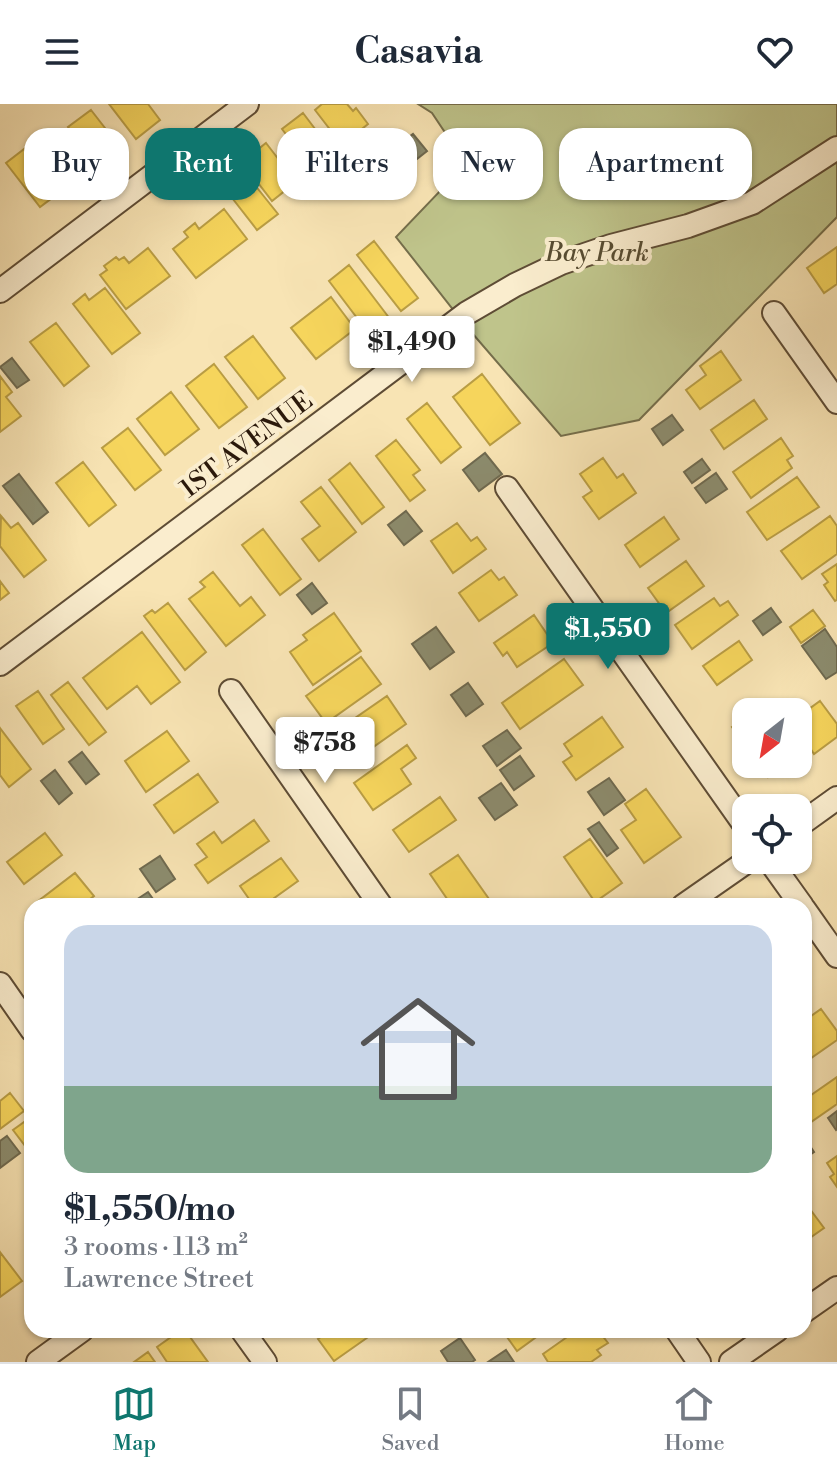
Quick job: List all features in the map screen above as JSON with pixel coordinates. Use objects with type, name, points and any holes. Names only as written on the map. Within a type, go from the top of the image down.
[{"type":"street","points":[[0,291],[247,104]]},
{"type":"street","name":"1ST AVENUE","points":[[0,664],[467,313],[561,263],[688,226],[752,203],[837,148]]},
{"type":"street","points":[[774,313],[837,402]]},
{"type":"street","points":[[507,488],[732,807]]},
{"type":"street","points":[[231,691],[375,898]]},
{"type":"street","points":[[812,816],[837,798]]},
{"type":"street","points":[[694,898],[732,872]]},
{"type":"street","points":[[779,874],[796,898]]},
{"type":"street","points":[[812,921],[837,956]]},
{"type":"street","points":[[0,984],[24,1018]]},
{"type":"street","points":[[812,1305],[837,1288]]},
{"type":"street","points":[[38,1362],[71,1338]]},
{"type":"street","points":[[248,1338],[265,1362]]},
{"type":"street","points":[[682,1338],[699,1362]]},
{"type":"street","points":[[731,1362],[766,1338]]},
{"type":"green space","name":"Bay Park","points":[[418,104],[837,104],[837,217],[639,420],[561,436],[466,326],[396,237],[433,198],[543,200],[543,128],[442,128],[432,113]]},
{"type":"building: Homes","points":[[109,104],[148,104],[160,120],[145,128],[145,132],[136,139]]},
{"type":"building: Homes","points":[[322,104],[347,104],[353,111],[356,108],[368,124],[363,128],[329,128],[315,110]]},
{"type":"building: Homes","points":[[91,110],[105,128],[69,128]]},
{"type":"building: Homes","points":[[303,113],[314,128],[283,128]]},
{"type":"building: Homes","points":[[266,143],[277,157],[277,197],[272,201],[261,187],[261,147]]},
{"type":"building: Homes","points":[[24,149],[24,186],[6,163]]},
{"type":"building: Homes","points":[[261,193],[278,214],[257,230],[234,200],[261,200]]},
{"type":"building: Homes","points":[[35,200],[49,200],[40,207]]},
{"type":"building: Homes","points":[[224,209],[247,239],[196,278],[173,249],[188,237],[184,232],[195,223],[199,229]]},
{"type":"building: Homes","points":[[374,241],[418,298],[401,311],[357,255]]},
{"type":"building: Homes","points":[[837,247],[837,284],[824,293],[807,268]]},
{"type":"building: Homes","points":[[148,248],[170,276],[126,309],[100,275],[107,270],[104,266],[116,257],[119,260],[124,257],[129,263]]},
{"type":"building: Homes","points":[[349,265],[390,319],[370,335],[329,281]]},
{"type":"building: Homes","points":[[105,288],[140,333],[112,354],[73,304],[85,294],[89,300]]},
{"type":"building: Homes","points":[[331,297],[355,329],[316,359],[291,328]]},
{"type":"building: Homes","points":[[56,323],[89,366],[64,386],[30,342]]},
{"type":"building: Homes","points":[[253,336],[285,378],[258,399],[225,357]]},
{"type":"building: Homes","points":[[721,351],[741,380],[700,409],[686,390],[706,375],[700,366]]},
{"type":"building: Homes","points":[[214,364],[247,407],[219,428],[186,386]]},
{"type":"building: Homes","points":[[482,374],[520,423],[490,445],[453,397]]},
{"type":"building: Homes","points":[[0,376],[12,392],[6,397],[21,416],[0,432]]},
{"type":"building: Homes","points":[[171,392],[199,429],[165,455],[137,419]]},
{"type":"building: Homes","points":[[754,400],[767,419],[724,449],[711,430]]},
{"type":"building: Homes","points":[[427,403],[461,447],[441,463],[407,419]]},
{"type":"building: Homes","points":[[128,428],[161,470],[135,490],[102,448]]},
{"type":"building: Homes","points":[[781,438],[793,456],[787,460],[792,468],[751,498],[733,472]]},
{"type":"building: Homes","points":[[396,440],[420,470],[413,475],[425,490],[410,501],[376,456]]},
{"type":"building: Homes","points":[[603,458],[617,478],[623,474],[636,493],[599,519],[583,497],[592,491],[580,474]]},
{"type":"building: Homes","points":[[83,462],[116,505],[89,526],[56,483]]},
{"type":"building: Homes","points":[[350,463],[384,507],[362,524],[329,480]]},
{"type":"building: Homes","points":[[797,477],[819,507],[767,540],[747,512]]},
{"type":"building: Homes","points":[[321,487],[356,532],[319,561],[302,539],[320,526],[301,502]]},
{"type":"building: Homes","points":[[1,516],[11,528],[18,523],[46,560],[24,577],[0,546]]},
{"type":"building: Homes","points":[[830,516],[837,526],[837,554],[802,579],[781,551]]},
{"type":"building: Homes","points":[[664,517],[679,539],[640,567],[625,545]]},
{"type":"building: Homes","points":[[457,523],[471,541],[477,537],[486,549],[453,573],[431,541]]},
{"type":"building: Homes","points":[[263,529],[301,579],[280,595],[242,545]]},
{"type":"building: Homes","points":[[686,561],[704,586],[666,613],[648,588]]},
{"type":"building: Homes","points":[[837,564],[835,601],[824,585],[828,582],[822,574]]},
{"type":"building: Homes","points":[[491,570],[499,580],[504,577],[517,595],[479,621],[459,593]]},
{"type":"building: Homes","points":[[213,572],[240,606],[251,597],[265,615],[226,646],[189,599],[205,587],[200,582]]},
{"type":"building: Homes","points":[[0,581],[9,593],[0,600]]},
{"type":"building: Homes","points":[[714,598],[720,606],[728,601],[738,615],[692,649],[675,625]]},
{"type":"building: Homes","points":[[168,603],[206,652],[185,670],[144,616],[152,610],[155,613]]},
{"type":"building: Homes","points":[[813,610],[825,626],[801,643],[790,627]]},
{"type":"building: Homes","points":[[334,613],[361,651],[313,685],[290,652],[307,640],[303,635]]},
{"type":"building: Homes","points":[[534,615],[553,643],[517,667],[507,652],[503,656],[494,643]]},
{"type":"building: Homes","points":[[142,632],[180,682],[151,704],[137,686],[107,709],[83,678]]},
{"type":"building: Homes","points":[[739,641],[752,660],[717,685],[703,666]]},
{"type":"building: Homes","points":[[361,657],[381,684],[326,723],[306,696]]},
{"type":"building: Homes","points":[[564,659],[583,685],[520,729],[502,703]]},
{"type":"building: Homes","points":[[68,682],[106,732],[89,745],[51,695]]},
{"type":"building: Homes","points":[[38,691],[64,729],[43,744],[16,706]]},
{"type":"building: Homes","points":[[387,696],[406,724],[352,762],[332,734]]},
{"type":"building: Homes","points":[[820,701],[837,724],[837,737],[814,754],[812,751],[812,707]]},
{"type":"building: Homes","points":[[602,717],[623,747],[576,780],[563,762],[572,756],[564,744]]},
{"type":"building: Homes","points":[[0,728],[31,769],[9,787],[0,775]]},
{"type":"building: Homes","points":[[167,731],[189,761],[146,792],[125,761]]},
{"type":"building: Homes","points":[[407,745],[416,758],[401,769],[411,784],[373,810],[354,783]]},
{"type":"building: Homes","points":[[198,774],[218,802],[174,833],[154,805]]},
{"type":"building: Homes","points":[[646,789],[681,837],[644,863],[621,830],[636,820],[625,804]]},
{"type":"building: Homes","points":[[440,797],[456,820],[409,852],[393,830]]},
{"type":"building: Homes","points":[[254,820],[269,841],[208,883],[195,865],[207,857],[197,844],[214,832],[222,843]]},
{"type":"building: Homes","points":[[45,833],[62,855],[24,884],[7,862]]},
{"type":"building: Homes","points":[[590,839],[622,883],[601,898],[592,898],[564,857]]},
{"type":"building: Homes","points":[[458,855],[488,898],[446,898],[430,874]]},
{"type":"building: Homes","points":[[281,858],[298,881],[274,898],[248,898],[240,886]]},
{"type":"building: Homes","points":[[75,873],[94,896],[91,898],[42,898]]},
{"type":"building: Homes","points":[[821,1009],[837,1031],[837,1040],[812,1057],[812,1015]]},
{"type":"building: Homes","points":[[837,1077],[837,1104],[812,1121],[812,1094]]},
{"type":"building: Homes","points":[[10,1093],[24,1111],[0,1129],[0,1101]]},
{"type":"building: Homes","points":[[24,1122],[24,1144],[13,1130]]},
{"type":"building: Homes","points":[[837,1156],[837,1187],[830,1177],[834,1174],[827,1163]]},
{"type":"building: Homes","points":[[812,1212],[824,1228],[812,1236]]},
{"type":"building: Homes","points":[[0,1252],[22,1281],[0,1297]]},
{"type":"building: Homes","points":[[170,1338],[191,1338],[208,1362],[167,1362],[157,1347]]},
{"type":"building: Homes","points":[[319,1338],[367,1338],[334,1361]]},
{"type":"building: Homes","points":[[508,1338],[535,1338],[517,1351]]},
{"type":"building: Homes","points":[[566,1338],[604,1338],[608,1343],[597,1350],[601,1355],[591,1362],[548,1362],[543,1354]]},
{"type":"building: Homes","points":[[148,1352],[155,1362],[134,1362]]},
{"type":"building: Industry","points":[[417,139],[427,151],[417,159]]},
{"type":"building: Industry","points":[[12,358],[29,380],[17,388],[0,367]]},
{"type":"building: Industry","points":[[672,415],[683,430],[663,445],[652,429]]},
{"type":"building: Industry","points":[[485,453],[502,474],[479,491],[463,470]]},
{"type":"building: Industry","points":[[702,459],[710,470],[692,483],[684,472]]},
{"type":"building: Industry","points":[[716,473],[727,489],[706,503],[695,488]]},
{"type":"building: Industry","points":[[19,474],[48,512],[33,524],[3,486]]},
{"type":"building: Industry","points":[[406,511],[422,531],[404,545],[388,525]]},
{"type":"building: Industry","points":[[312,583],[327,603],[312,614],[297,595]]},
{"type":"building: Industry","points":[[771,608],[781,622],[763,635],[753,621]]},
{"type":"building: Industry","points":[[436,627],[454,652],[430,669],[412,644]]},
{"type":"building: Industry","points":[[825,629],[837,647],[837,672],[826,679],[802,646]]},
{"type":"building: Industry","points":[[468,683],[483,704],[466,716],[451,695]]},
{"type":"building: Industry","points":[[507,730],[521,748],[497,766],[483,746]]},
{"type":"building: Industry","points":[[82,752],[99,774],[86,784],[69,762]]},
{"type":"building: Industry","points":[[520,756],[534,776],[514,790],[500,770]]},
{"type":"building: Industry","points":[[55,770],[72,793],[59,804],[41,781]]},
{"type":"building: Industry","points":[[609,778],[625,800],[604,815],[588,792]]},
{"type":"building: Industry","points":[[501,783],[517,805],[495,820],[479,798]]},
{"type":"building: Industry","points":[[599,822],[618,848],[607,856],[588,829]]},
{"type":"building: Industry","points":[[160,856],[175,879],[156,892],[140,869]]},
{"type":"building: Industry","points":[[837,1111],[837,1129],[836,1130],[828,1118]]},
{"type":"building: Industry","points":[[7,1136],[20,1153],[0,1168],[0,1141]]},
{"type":"building: Industry","points":[[460,1338],[475,1360],[448,1362],[441,1351]]},
{"type":"building: Industry","points":[[506,1350],[514,1362],[488,1362]]}]
